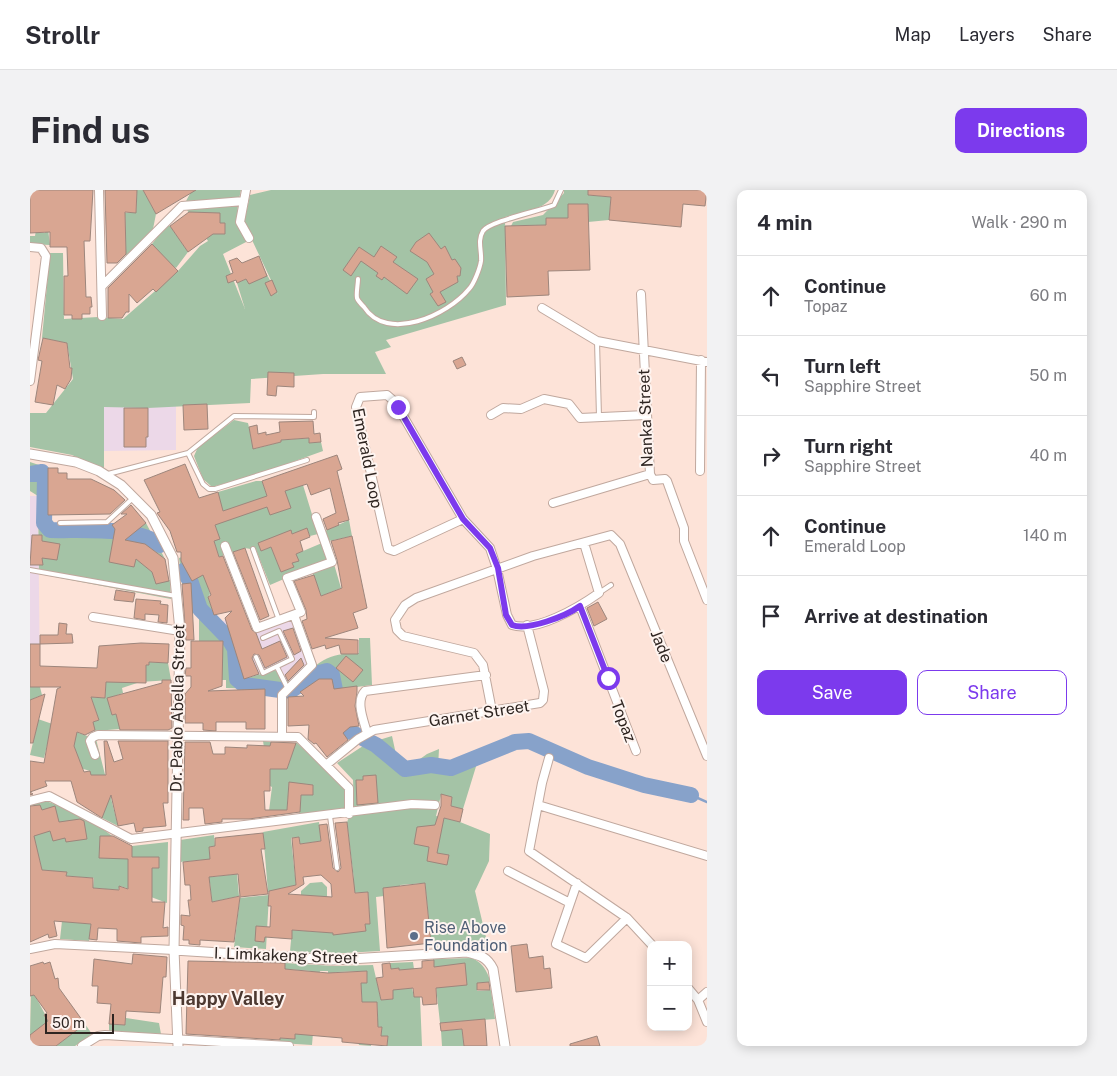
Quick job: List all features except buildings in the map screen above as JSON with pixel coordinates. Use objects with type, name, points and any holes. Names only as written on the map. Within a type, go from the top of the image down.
[{"type":"street","points":[[99,190],[102,316]]},
{"type":"street","points":[[246,190],[240,222],[249,238]]},
{"type":"street","points":[[102,286],[182,206],[244,201]]},
{"type":"street","points":[[30,247],[40,248],[46,256],[30,381]]},
{"type":"street","name":"Nanka Street","points":[[552,503],[650,474],[642,350],[641,294]]},
{"type":"street","points":[[542,308],[597,341],[704,361],[700,471]]},
{"type":"street","name":"Emerald Loop","points":[[463,519],[394,551],[388,549],[356,407],[360,396],[387,395],[395,402],[463,519],[490,548],[498,568],[508,620],[516,626],[527,625]]},
{"type":"street","points":[[490,415],[503,408],[521,409],[544,398],[569,404],[580,418],[646,415]]},
{"type":"street","name":"Dr. Pablo Abella Street","points":[[30,454],[76,462],[106,475],[134,496],[152,515],[166,542],[175,566],[180,631],[174,950],[177,1042]]},
{"type":"street","points":[[650,474],[653,480],[665,479],[668,481],[684,528],[684,541],[707,600]]},
{"type":"street","points":[[225,546],[257,628],[300,612],[288,578],[332,562],[316,517]]},
{"type":"street","name":"Jade","points":[[584,543],[608,536],[615,536],[624,553],[707,756]]},
{"type":"street","points":[[492,711],[483,665],[474,653],[403,636],[397,630],[395,620],[405,605],[416,598],[533,556],[584,543],[599,593],[562,616],[527,625]]},
{"type":"street","name":"Topaz","points":[[580,606],[636,751]]},
{"type":"street","points":[[282,736],[282,695],[287,687],[312,665],[294,615]]},
{"type":"street","points":[[93,617],[180,631]]},
{"type":"street","name":"Garnet Street","points":[[363,736],[388,727],[536,704],[544,700],[544,691],[527,625]]},
{"type":"street","points":[[326,765],[363,736],[360,704],[361,697],[365,691],[486,675]]},
{"type":"street","points":[[95,755],[90,741],[93,736],[98,735],[298,736],[349,788],[349,814]]},
{"type":"street","points":[[550,758],[542,783],[530,851],[627,918],[648,941]]},
{"type":"street","points":[[30,801],[49,796],[131,839],[349,814],[412,804],[435,805]]},
{"type":"street","points":[[538,805],[707,856]]},
{"type":"street","points":[[508,871],[570,903]]},
{"type":"street","points":[[577,883],[556,944],[586,958],[627,918]]},
{"type":"street","points":[[30,949],[55,944],[174,950]]},
{"type":"street","name":"I. Limkakeng Street","points":[[174,950],[333,960],[467,952],[478,955],[487,958],[493,969],[505,1046]]},
{"type":"street","points":[[698,1000],[707,992]]},
{"type":"street","points":[[692,993],[698,1000],[707,1022]]},
{"type":"street","points":[[82,1046],[98,1036],[105,1035],[177,1042],[289,1046]]},
{"type":"lane","points":[[358,279],[357,298],[370,316],[389,324],[421,322],[448,306],[470,289],[481,262],[480,242],[484,231],[493,224],[554,205],[561,190]]},
{"type":"lane","points":[[597,341],[599,418]]},
{"type":"lane","points":[[106,475],[188,453],[234,416],[314,417],[314,412]]},
{"type":"lane","points":[[188,453],[203,484],[209,489],[307,460]]},
{"type":"lane","points":[[60,523],[107,522],[134,496]]},
{"type":"lane","points":[[253,549],[279,620]]},
{"type":"lane","points":[[30,570],[178,596]]},
{"type":"lane","points":[[599,593],[611,585]]},
{"type":"lane","points":[[256,657],[263,673],[292,659],[279,631],[263,638]]},
{"type":"lane","points":[[277,667],[287,687]]},
{"type":"lane","points":[[330,816],[337,868]]},
{"type":"shaded area","points":[[176,406],[176,450],[104,451],[104,407]]},
{"type":"shaded area","points":[[30,496],[38,496],[40,687],[30,687]]},
{"type":"shaded area","points":[[246,613],[251,632],[256,632],[291,618],[308,666],[282,689],[244,681],[231,637],[217,623]]},
{"type":"green space","points":[[131,190],[143,190],[156,214],[153,229],[126,259],[125,213],[136,212],[137,193]]},
{"type":"green space","points":[[192,190],[241,190],[239,199],[186,201]]},
{"type":"green space","points":[[271,190],[555,190],[552,197],[541,206],[527,212],[505,217],[506,305],[386,340],[391,347],[375,352],[386,374],[323,374],[251,379],[250,403],[148,408],[104,407],[104,470],[72,455],[30,447],[30,413],[46,413],[73,379],[67,343],[42,338],[50,253],[63,253],[64,319],[98,317],[123,319],[178,271],[200,246],[208,241],[185,207],[238,202],[237,222],[248,241],[223,254],[245,309],[237,283],[265,271],[278,295],[244,223],[250,195]]},
{"type":"green space","points":[[564,190],[589,190],[588,195],[611,197],[609,220],[588,222],[588,204],[568,204],[568,218],[546,218],[546,225],[511,226],[513,222],[543,215],[564,193]]},
{"type":"green space","points":[[167,224],[188,252],[176,268],[173,266],[155,284],[152,244]]},
{"type":"green space","points":[[39,229],[40,233],[45,233],[45,229],[48,229],[50,245],[30,244],[30,236],[35,236],[36,230]]},
{"type":"green space","points":[[234,420],[248,423],[254,449],[281,442],[281,440],[309,438],[309,443],[321,442],[323,451],[259,474],[212,487],[203,479],[194,456],[198,447]]},
{"type":"green space","points":[[30,462],[48,468],[49,515],[56,527],[133,533],[146,523],[165,559],[148,546],[138,560],[152,572],[156,583],[170,580],[171,599],[39,574],[38,496],[30,491]]},
{"type":"green space","points":[[262,481],[267,496],[303,485],[318,534],[310,536],[307,529],[292,534],[291,531],[261,551],[271,547],[281,572],[293,567],[292,563],[298,561],[296,554],[322,543],[328,560],[270,585],[256,550],[245,548],[219,557],[214,541],[219,538],[213,518],[218,492]]},
{"type":"green space","points":[[349,520],[352,536],[329,541],[325,531]]},
{"type":"green space","points":[[191,554],[204,573],[210,594],[208,597],[217,623],[231,637],[244,679],[275,670],[287,681],[297,684],[324,660],[348,653],[359,653],[359,638],[370,638],[372,685],[334,690],[329,677],[319,679],[294,697],[278,693],[265,693],[264,689],[226,688],[226,680],[222,680],[222,641],[199,641],[199,616],[192,610],[191,584],[182,584],[179,558]]},
{"type":"green space","points":[[334,564],[341,588],[321,596],[312,572]]},
{"type":"green space","points":[[149,662],[168,663],[171,680],[140,682],[122,688],[123,693],[112,697],[113,704],[109,705],[112,715],[116,714],[120,729],[95,731],[93,722],[99,720],[91,697],[105,698],[106,682],[146,676],[146,665]]},
{"type":"green space","points":[[30,687],[40,687],[42,695],[30,700]]},
{"type":"green space","points":[[35,718],[96,739],[118,826],[102,818],[90,771],[77,767],[67,737],[49,737],[44,758],[30,755],[37,726]]},
{"type":"green space","points":[[392,736],[397,759],[406,769],[427,754],[439,749],[438,768],[449,770],[478,760],[463,809],[451,806],[452,797],[441,795],[436,816],[460,822],[490,834],[489,861],[475,891],[489,950],[432,949],[425,883],[400,885],[400,887],[384,896],[376,897],[380,951],[327,954],[290,951],[292,930],[322,932],[325,897],[301,900],[301,891],[310,883],[322,882],[327,887],[327,913],[365,931],[365,924],[370,924],[368,892],[349,893],[344,884],[354,880],[347,822],[354,806],[353,780],[337,763],[366,744]]},
{"type":"green space","points":[[263,741],[271,742],[270,769],[287,769],[296,742],[343,785],[347,792],[347,812],[299,818],[301,795],[312,795],[313,785],[289,783],[287,810],[269,811],[272,787],[270,786]]},
{"type":"green space","points":[[41,800],[78,814],[118,841],[132,860],[133,890],[120,886],[118,890],[93,888],[94,878],[66,876],[67,873],[42,870],[30,822],[30,804]]},
{"type":"green space","points":[[319,822],[321,841],[300,844],[299,837],[291,838],[296,885],[268,892],[263,832]]},
{"type":"green space","points":[[214,835],[215,846],[209,847],[212,877],[237,874],[239,896],[212,902],[210,883],[206,883],[203,860],[180,862],[180,840]]},
{"type":"green space","points":[[168,842],[167,903],[143,894],[143,890],[152,890],[152,868],[159,857],[132,857],[132,846]]},
{"type":"green space","points":[[269,895],[266,949],[234,947],[240,898]]},
{"type":"green space","points":[[62,921],[91,924],[89,941],[60,939]]},
{"type":"green space","points":[[472,958],[488,974],[491,982],[477,983],[477,991],[491,990],[495,1019],[440,1023],[433,959]]},
{"type":"green space","points":[[413,962],[414,969],[409,971],[391,969],[390,963]]},
{"type":"green space","points":[[285,963],[334,966],[373,965],[381,1000],[393,999],[393,989],[412,988],[414,997],[420,997],[422,1046],[387,1046],[388,1036],[381,1036],[382,1027],[361,1025],[371,1038],[371,1046],[359,1045],[352,1019],[378,1018],[377,1002],[362,1002],[362,993],[359,993],[359,983],[367,982],[367,971],[336,972],[328,977],[328,971],[320,971],[319,976],[310,976],[311,971],[285,969]]},
{"type":"green space","points":[[31,990],[48,1020],[55,1030],[30,1035]]},
{"type":"green space","points":[[126,1018],[159,1023],[161,1034],[109,1031],[109,1023],[125,1025]]},
{"type":"green space","points":[[85,1024],[92,1034],[75,1046],[56,1046]]},
{"type":"green space","points":[[462,1029],[464,1046],[442,1046],[441,1031]]},
{"type":"green space","points":[[313,1033],[312,1045],[280,1043],[280,1038],[295,1039],[295,1034]]},
{"type":"waterway","points":[[30,474],[42,472],[45,477],[44,523],[50,530],[123,532],[150,539],[160,545]]},
{"type":"waterway","points":[[183,571],[190,580],[200,609],[229,639],[235,649],[237,679],[244,685],[280,690]]},
{"type":"waterway","points":[[290,691],[316,674],[327,671],[332,675],[341,719],[349,731],[376,745],[405,769],[431,765],[451,768],[515,742],[529,741],[588,767],[644,785],[691,795]]},
{"type":"waterway","points":[[691,795],[707,802]]},
{"type":"place","name":"Rise Above Foundation","points":[[414,936]]},
{"type":"district","name":"Happy Valley","points":[[228,999]]},
{"type":"route","points":[[398,407],[463,519],[490,548],[498,568],[508,620],[512,625],[522,626],[552,620],[580,606],[608,678]]}]
